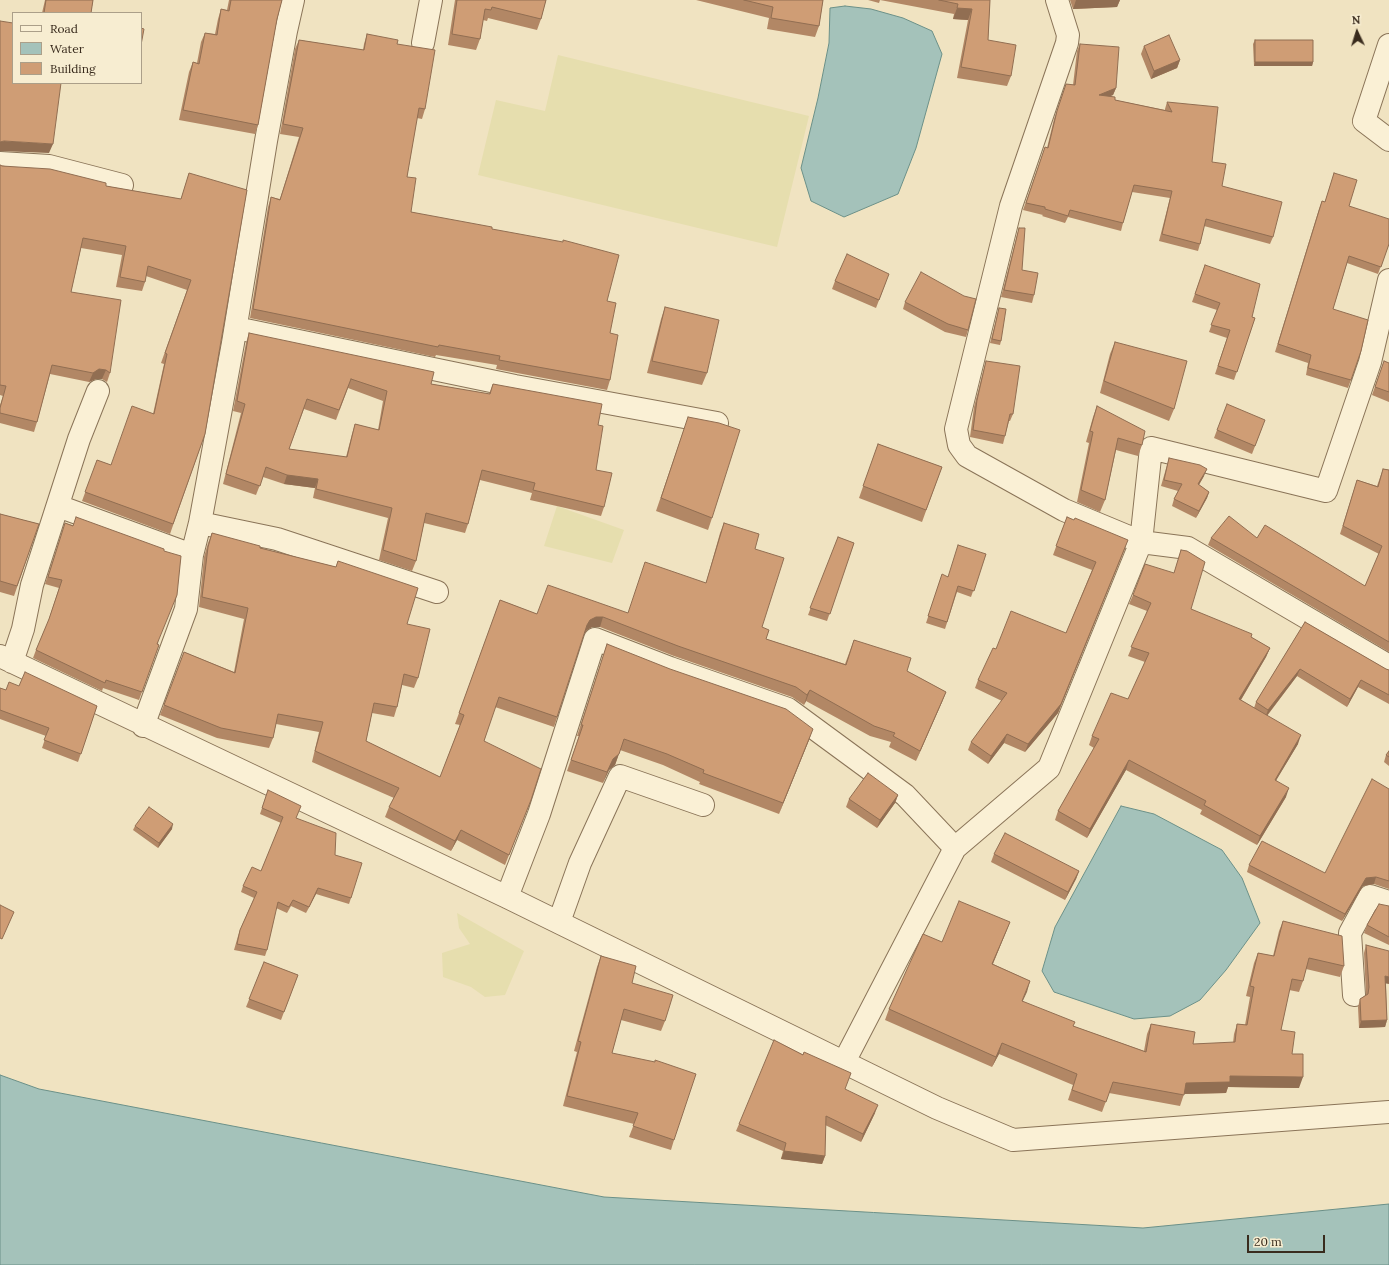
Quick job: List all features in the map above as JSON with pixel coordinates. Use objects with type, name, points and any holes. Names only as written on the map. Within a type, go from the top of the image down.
[{"type":"street","points":[[143,726],[186,610],[192,555],[200,523],[236,328],[269,125],[293,0]]},
{"type":"street","points":[[423,43],[431,0]]},
{"type":"street","points":[[1057,0],[1068,35],[1067,43],[1011,206],[956,429],[959,445],[967,456],[1064,510],[1141,542],[1188,548],[1389,666]]},
{"type":"street","points":[[1389,45],[1364,121],[1389,140]]},
{"type":"street","points":[[0,162],[49,166],[122,185]]},
{"type":"street","points":[[844,1062],[955,848],[1049,768],[1141,542],[1151,448],[1326,490],[1370,362],[1389,280]]},
{"type":"street","points":[[236,328],[515,386],[718,423]]},
{"type":"street","points":[[98,391],[79,439],[32,585],[23,629],[6,659],[143,726],[559,922],[937,1108],[1012,1140],[1389,1112]]},
{"type":"street","points":[[58,506],[192,555]]},
{"type":"street","points":[[200,523],[277,539],[437,592]]},
{"type":"street","points":[[507,897],[539,814],[595,639],[670,668],[788,709],[905,795],[955,848]]},
{"type":"street","points":[[559,922],[580,863],[620,776],[703,805]]},
{"type":"street","points":[[1354,994],[1350,933],[1370,896],[1389,902]]},
{"type":"shaded area","points":[[558,55],[809,116],[777,247],[478,175],[496,100],[545,111]]},
{"type":"shaded area","points":[[557,506],[624,530],[612,563],[544,546]]},
{"type":"shaded area","points":[[457,913],[524,951],[505,995],[485,997],[471,987],[443,977],[442,953],[470,944],[459,928]]},
{"type":"water","points":[[845,6],[871,9],[903,18],[932,31],[942,54],[916,148],[898,194],[844,217],[811,201],[801,168],[818,98],[829,43],[830,8]]},
{"type":"water","points":[[1121,806],[1154,814],[1222,850],[1242,878],[1260,923],[1226,970],[1200,1000],[1170,1016],[1134,1019],[1054,992],[1042,971],[1055,927]]},
{"type":"water","points":[[0,1075],[39,1089],[604,1197],[1143,1228],[1389,1204],[1389,1265],[0,1265]]},
{"type":"building","points":[[46,0],[93,0],[91,12],[44,12]]},
{"type":"building","points":[[231,0],[282,0],[277,19],[258,125],[183,110],[193,62],[199,64],[205,33],[217,35],[221,9],[229,11]]},
{"type":"building","points":[[457,0],[546,0],[541,19],[492,7],[491,10],[485,9],[480,39],[452,34]]},
{"type":"building","points":[[744,0],[823,0],[819,26],[771,18],[773,7]]},
{"type":"building","points":[[939,0],[990,0],[988,40],[1016,45],[1011,76],[961,67],[972,9],[957,8],[958,4]]},
{"type":"building","points":[[0,21],[12,23],[12,84],[61,84],[53,144],[0,142]]},
{"type":"building","points":[[142,28],[144,29],[142,40]]},
{"type":"building","points":[[367,34],[398,40],[397,44],[435,50],[425,109],[419,108],[407,177],[416,178],[411,212],[492,227],[492,229],[563,242],[563,240],[619,255],[607,301],[616,303],[610,333],[618,335],[610,380],[499,360],[500,356],[439,345],[438,347],[253,309],[271,197],[280,200],[303,128],[283,124],[299,40],[364,50]]},
{"type":"building","points":[[1169,35],[1180,60],[1154,71],[1144,46]]},
{"type":"building","points":[[1255,40],[1313,40],[1313,62],[1255,62]]},
{"type":"building","points":[[1080,44],[1119,47],[1116,88],[1099,95],[1115,97],[1115,100],[1172,112],[1167,102],[1218,107],[1212,162],[1226,164],[1222,186],[1282,202],[1273,237],[1206,219],[1200,244],[1162,234],[1172,191],[1134,185],[1123,223],[1070,210],[1068,216],[1045,209],[1045,207],[1026,203],[1045,147],[1048,148],[1057,111],[1066,84],[1075,85]]},
{"type":"building","points":[[0,165],[50,169],[106,183],[106,186],[181,199],[189,173],[247,190],[205,434],[173,524],[85,492],[97,460],[111,465],[132,406],[154,414],[167,354],[165,353],[191,280],[148,266],[145,282],[120,277],[126,246],[83,238],[71,292],[121,300],[110,373],[106,370],[99,369],[93,373],[52,365],[37,422],[0,413],[6,386],[0,385]]},
{"type":"building","points":[[1334,173],[1357,180],[1349,206],[1389,219],[1389,244],[1381,267],[1349,256],[1333,309],[1368,320],[1361,351],[1351,380],[1308,368],[1311,355],[1278,344],[1322,201],[1325,202]]},
{"type":"building","points":[[1019,228],[1025,228],[1022,270],[1038,273],[1034,295],[1004,290]]},
{"type":"building","points":[[847,254],[889,274],[879,300],[835,281]]},
{"type":"building","points":[[1205,265],[1260,284],[1252,317],[1255,318],[1237,372],[1218,366],[1230,330],[1211,325],[1220,303],[1195,294]]},
{"type":"building","points":[[921,272],[964,296],[976,299],[968,330],[948,324],[905,302]]},
{"type":"building","points":[[665,307],[719,320],[707,373],[652,361]]},
{"type":"building","points":[[999,308],[1006,309],[1001,341],[992,339]]},
{"type":"building","points":[[249,333],[434,372],[431,384],[490,394],[493,384],[602,404],[598,425],[603,426],[596,470],[612,473],[604,507],[533,490],[535,483],[482,470],[468,524],[426,513],[416,561],[383,550],[392,508],[316,489],[318,479],[287,475],[266,467],[260,486],[226,474],[245,404],[237,401]],"holes":[[[351,379],[387,391],[379,430],[355,424],[347,457],[289,449],[307,399],[339,410]]]},
{"type":"building","points":[[1115,342],[1187,361],[1174,409],[1104,381]]},
{"type":"building","points":[[986,361],[1020,366],[1013,414],[1010,414],[1005,436],[973,430],[977,400]]},
{"type":"building","points":[[1384,361],[1389,363],[1389,392],[1375,387]]},
{"type":"building","points":[[1227,404],[1265,420],[1255,446],[1217,430]]},
{"type":"building","points":[[1097,406],[1145,431],[1142,445],[1118,438],[1105,500],[1081,490],[1093,432],[1090,431]]},
{"type":"building","points":[[688,417],[719,423],[740,430],[712,518],[661,498]]},
{"type":"building","points":[[878,444],[942,467],[926,510],[863,486]]},
{"type":"building","points":[[1169,458],[1200,465],[1207,469],[1198,484],[1209,492],[1199,511],[1174,499],[1182,484],[1164,480]]},
{"type":"building","points":[[1383,469],[1389,470],[1389,642],[1211,538],[1229,516],[1257,538],[1265,525],[1365,586],[1382,546],[1343,526],[1357,480],[1378,487]]},
{"type":"building","points":[[0,514],[39,524],[17,586],[0,581]]},
{"type":"building","points":[[76,517],[164,549],[164,551],[181,556],[177,595],[157,644],[159,645],[142,692],[106,680],[105,683],[36,650],[49,619],[62,580],[48,577],[65,523],[73,526]]},
{"type":"building","points":[[1067,517],[1074,520],[1075,518],[1128,540],[1061,704],[1028,744],[1007,734],[991,756],[971,742],[1007,693],[978,680],[993,648],[996,649],[1011,611],[1066,633],[1096,562],[1056,546]]},
{"type":"building","points":[[724,523],[759,534],[755,549],[784,558],[762,627],[769,630],[766,639],[846,665],[854,640],[911,658],[907,671],[946,692],[920,751],[893,736],[895,733],[874,726],[810,690],[807,695],[796,687],[678,646],[603,617],[596,617],[590,620],[587,625],[557,717],[499,697],[484,741],[541,769],[531,800],[509,855],[461,830],[455,841],[389,807],[399,788],[315,751],[323,722],[278,714],[273,738],[221,728],[164,705],[184,652],[235,673],[248,608],[202,597],[208,547],[212,533],[260,546],[260,548],[336,567],[338,561],[418,588],[407,624],[430,629],[418,678],[404,674],[397,707],[374,703],[366,741],[440,777],[464,715],[459,713],[500,600],[537,614],[548,585],[628,613],[645,562],[706,583]]},
{"type":"building","points":[[838,537],[854,543],[830,614],[810,608]]},
{"type":"building","points":[[958,545],[986,554],[974,591],[958,586],[947,622],[928,616],[942,574],[948,577]]},
{"type":"building","points":[[1181,550],[1187,551],[1205,562],[1191,609],[1252,634],[1251,637],[1270,648],[1239,699],[1301,735],[1275,780],[1289,788],[1260,836],[1204,805],[1206,801],[1129,760],[1090,829],[1058,811],[1099,739],[1092,736],[1111,693],[1128,699],[1149,653],[1131,647],[1151,603],[1133,595],[1145,564],[1174,573]]},
{"type":"building","points":[[1305,622],[1389,670],[1389,695],[1361,680],[1350,699],[1300,669],[1268,710],[1256,702]]},
{"type":"building","points":[[607,644],[670,669],[786,709],[813,729],[783,803],[703,773],[704,770],[667,754],[624,739],[619,754],[613,759],[607,772],[571,760]]},
{"type":"building","points":[[25,672],[97,706],[81,754],[44,740],[49,728],[0,710],[0,688],[6,690],[9,682],[19,686]]},
{"type":"building","points":[[868,773],[898,795],[880,820],[849,799]]},
{"type":"building","points":[[1372,779],[1389,789],[1389,881],[1376,877],[1366,878],[1345,914],[1249,865],[1262,841],[1325,873]]},
{"type":"building","points":[[268,790],[301,806],[296,818],[336,833],[335,855],[362,863],[351,898],[318,888],[309,907],[293,900],[289,907],[278,902],[267,950],[237,944],[240,930],[257,892],[243,886],[252,867],[261,871],[283,817],[262,808]]},
{"type":"building","points":[[149,807],[173,824],[159,843],[135,826]]},
{"type":"building","points":[[1005,833],[1079,871],[1068,892],[994,854]]},
{"type":"building","points":[[959,901],[1010,922],[992,964],[1030,981],[1022,1001],[1075,1022],[1073,1026],[1146,1052],[1151,1024],[1195,1032],[1193,1044],[1235,1042],[1237,1024],[1247,1025],[1254,987],[1250,986],[1258,953],[1274,956],[1283,921],[1342,936],[1344,966],[1309,958],[1303,981],[1292,979],[1281,1030],[1295,1032],[1292,1054],[1303,1054],[1303,1077],[1230,1076],[1230,1082],[1186,1083],[1184,1095],[1113,1082],[1106,1102],[1072,1090],[1077,1074],[1002,1043],[996,1057],[889,1009],[923,934],[942,942]]},
{"type":"building","points":[[1379,904],[1389,906],[1389,937],[1367,925]]},
{"type":"building","points":[[0,905],[14,912],[2,939],[0,938]]},
{"type":"building","points":[[1366,945],[1389,951],[1389,977],[1385,976],[1387,1020],[1361,1021],[1360,999],[1368,994],[1369,987]]},
{"type":"building","points":[[601,956],[636,966],[632,983],[673,995],[665,1021],[624,1009],[612,1053],[655,1062],[655,1060],[696,1074],[674,1140],[633,1126],[638,1113],[567,1096],[581,1042],[578,1041]]},
{"type":"building","points":[[264,962],[298,975],[284,1012],[249,999]]},
{"type":"building","points":[[774,1040],[803,1055],[804,1052],[851,1073],[845,1089],[878,1105],[863,1134],[826,1116],[825,1156],[784,1151],[786,1143],[739,1124]]}]
